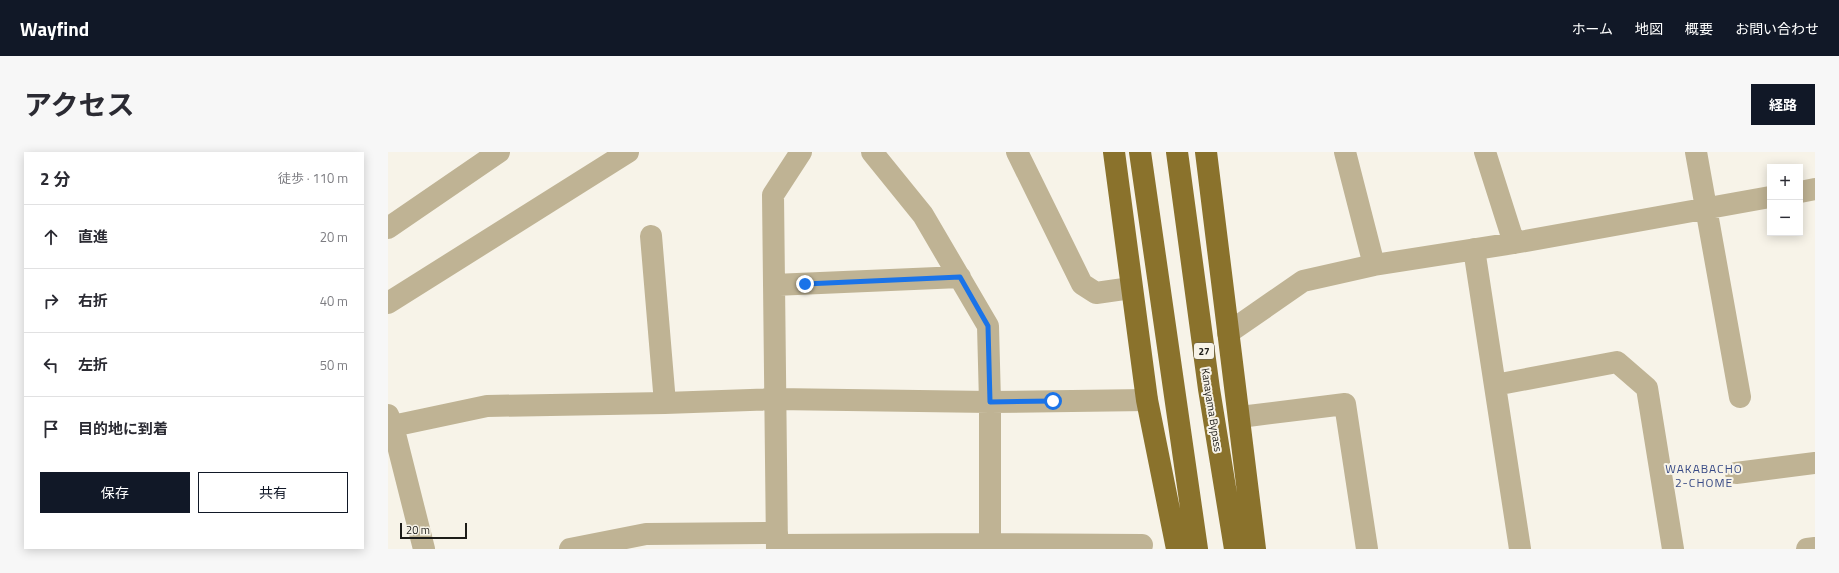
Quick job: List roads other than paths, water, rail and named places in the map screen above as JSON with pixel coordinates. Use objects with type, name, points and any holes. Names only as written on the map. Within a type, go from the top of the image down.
[{"type":"highway","points":[[1114,152],[1147,400],[1177,549]]},
{"type":"highway","points":[[1140,152],[1197,549]]},
{"type":"highway","name":"Kanayama Bypass","points":[[1177,152],[1208,389],[1235,549]]},
{"type":"highway","points":[[1206,152],[1228,333],[1240,417],[1255,549]]},
{"type":"street","points":[[388,228],[499,152]]},
{"type":"street","points":[[388,304],[628,152]]},
{"type":"street","points":[[777,543],[773,196],[801,152]]},
{"type":"street","points":[[872,152],[923,215],[988,326],[990,402],[990,546]]},
{"type":"street","points":[[1017,152],[1082,284],[1096,293],[1131,288]]},
{"type":"street","points":[[1345,152],[1374,265]]},
{"type":"street","points":[[1485,152],[1514,243]]},
{"type":"street","points":[[1696,152],[1740,397]]},
{"type":"street","points":[[1803,191],[1815,189]]},
{"type":"street","points":[[1228,333],[1303,281],[1374,265],[1474,250],[1767,198]]},
{"type":"street","points":[[651,236],[665,403]]},
{"type":"street","points":[[1474,250],[1520,549]]},
{"type":"street","points":[[774,285],[960,277]]},
{"type":"street","points":[[1495,385],[1617,362],[1647,388],[1673,549]]},
{"type":"street","points":[[424,549],[390,423],[487,406],[665,403],[776,399],[990,402],[1147,400]]},
{"type":"street","points":[[1240,417],[1345,404],[1367,549]]},
{"type":"street","points":[[1736,473],[1815,463]]},
{"type":"street","points":[[570,549],[645,541],[990,546],[1142,545]]},
{"type":"street","points":[[1807,549],[1815,548]]},
{"type":"district","name":"WAKABACHO 2-CHOME","points":[[1704,475]]}]
